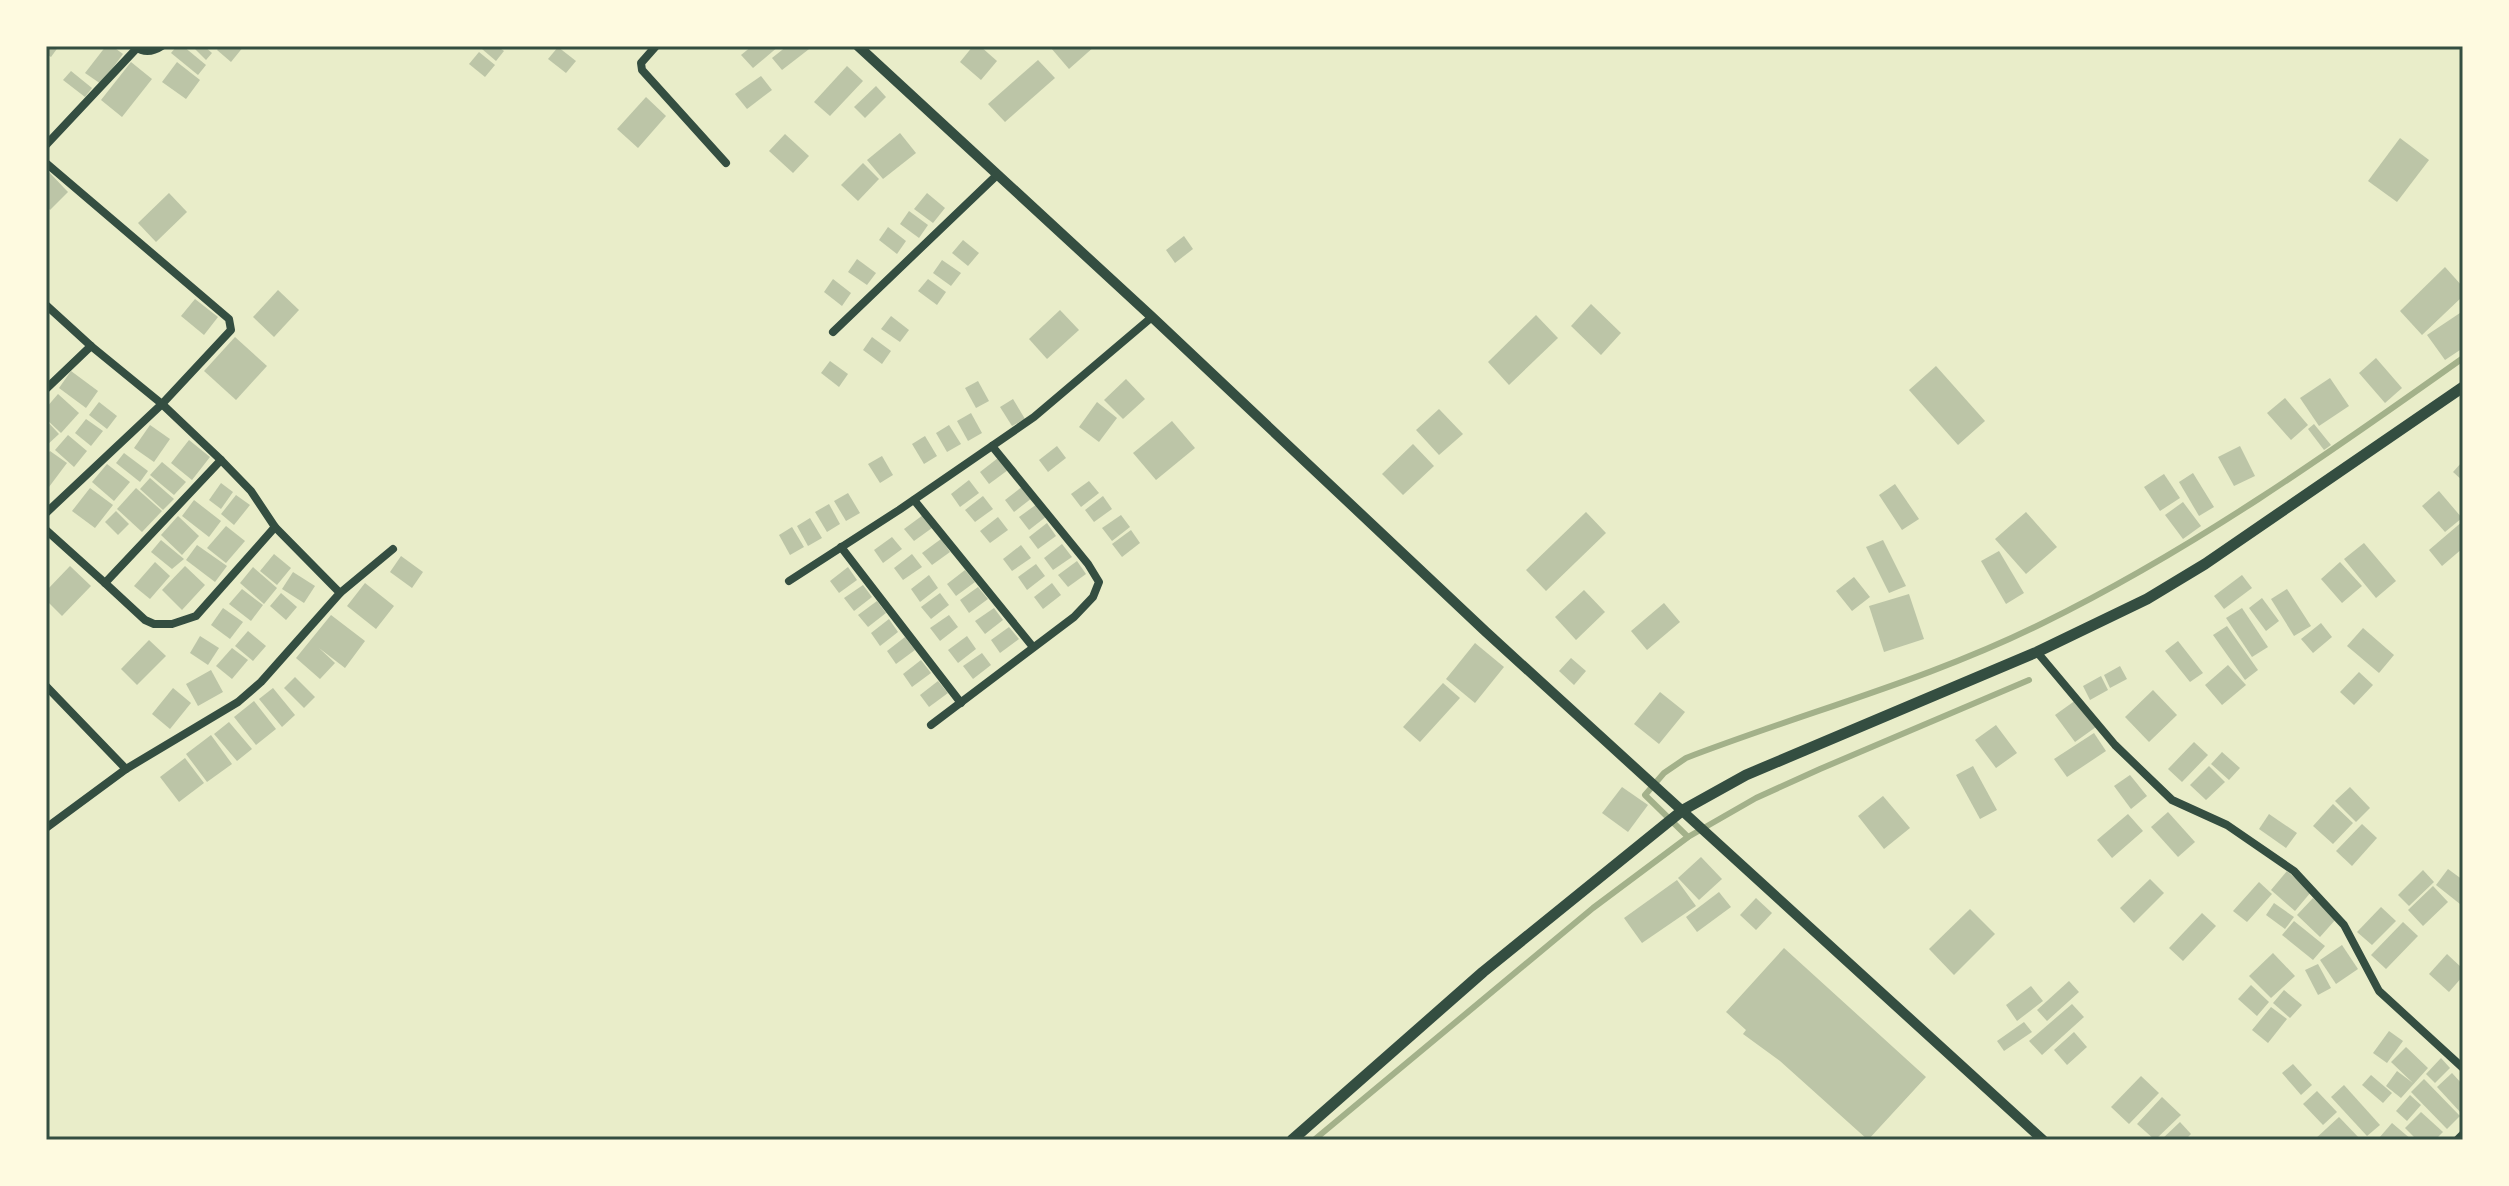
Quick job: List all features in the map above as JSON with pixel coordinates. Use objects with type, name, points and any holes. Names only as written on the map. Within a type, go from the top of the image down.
[{"type":"main road","points":[[1292,1140],[1483,972],[1679,813],[1746,775],[2037,652],[2147,599],[2205,564],[2463,387]]},
{"type":"street","points":[[46,145],[136,47],[155,51],[162,46]]},
{"type":"street","points":[[656,46],[641,63],[642,70],[726,163]]},
{"type":"street","points":[[858,46],[1152,317],[1485,631],[1661,790],[1679,813],[1698,823],[2043,1140]]},
{"type":"street","points":[[46,163],[229,319],[231,330],[162,404],[46,513]]},
{"type":"street","points":[[833,332],[997,175]]},
{"type":"street","points":[[46,305],[162,404],[221,460],[251,491],[275,527],[340,593]]},
{"type":"street","points":[[789,581],[1034,417],[1152,317]]},
{"type":"street","points":[[46,389],[91,346]]},
{"type":"street","points":[[931,725],[1074,617],[1093,597],[1099,582],[1088,564],[992,446]]},
{"type":"street","points":[[105,583],[221,460]]},
{"type":"street","points":[[914,500],[1033,647]]},
{"type":"street","points":[[46,530],[145,620],[154,624],[172,624],[196,616],[275,527]]},
{"type":"street","points":[[841,547],[961,703]]},
{"type":"street","points":[[46,828],[126,769],[238,702],[261,682],[340,593],[393,549]]},
{"type":"street","points":[[2037,652],[2115,745],[2172,800],[2227,825],[2294,871],[2344,925],[2379,991],[2463,1068]]},
{"type":"street","points":[[46,686],[126,769]]},
{"type":"street","points":[[2457,1140],[2463,1134]]},
{"type":"building","points":[[46,46],[59,46],[51,57],[46,54]]},
{"type":"building","points":[[106,46],[112,46],[123,54],[101,84],[85,73]]},
{"type":"building","points":[[177,46],[183,46],[206,65],[198,75],[171,53]]},
{"type":"building","points":[[192,46],[204,46],[212,53],[206,60]]},
{"type":"building","points":[[220,46],[244,46],[231,62],[217,50]]},
{"type":"building","points":[[484,46],[497,46],[504,51],[496,61],[482,49]]},
{"type":"building","points":[[752,46],[779,46],[753,68],[741,55]]},
{"type":"building","points":[[787,46],[813,46],[782,70],[772,58]]},
{"type":"building","points":[[973,46],[980,46],[997,61],[981,80],[960,62]]},
{"type":"building","points":[[1095,46],[1069,69],[1051,48]]},
{"type":"building","points":[[558,47],[576,61],[566,73],[548,59]]},
{"type":"building","points":[[479,52],[495,65],[485,77],[469,64]]},
{"type":"building","points":[[1038,60],[1055,78],[1005,122],[988,104]]},
{"type":"building","points":[[131,62],[152,79],[122,117],[101,100]]},
{"type":"building","points":[[177,62],[200,80],[186,99],[162,82]]},
{"type":"building","points":[[847,66],[863,81],[830,116],[814,102]]},
{"type":"building","points":[[71,71],[92,88],[85,97],[63,80]]},
{"type":"building","points":[[761,76],[772,90],[747,109],[735,94]]},
{"type":"building","points":[[876,86],[886,97],[865,118],[854,107]]},
{"type":"building","points":[[646,97],[666,116],[638,148],[617,129]]},
{"type":"building","points":[[900,133],[916,153],[883,179],[867,160]]},
{"type":"building","points":[[785,134],[809,156],[793,173],[769,151]]},
{"type":"building","points":[[2400,138],[2429,160],[2397,202],[2368,181]]},
{"type":"building","points":[[863,163],[879,179],[858,201],[841,185]]},
{"type":"building","points":[[46,169],[68,192],[50,210],[46,205]]},
{"type":"building","points":[[169,193],[187,212],[156,242],[138,223]]},
{"type":"building","points":[[927,193],[945,208],[933,223],[914,209]]},
{"type":"building","points":[[909,211],[928,225],[919,238],[900,224]]},
{"type":"building","points":[[888,227],[906,241],[897,254],[879,240]]},
{"type":"building","points":[[1184,236],[1193,249],[1175,263],[1166,250]]},
{"type":"building","points":[[963,240],[979,253],[968,266],[952,253]]},
{"type":"building","points":[[857,259],[876,273],[867,285],[848,272]]},
{"type":"building","points":[[942,260],[961,273],[951,286],[933,273]]},
{"type":"building","points":[[2445,267],[2463,287],[2463,296],[2422,335],[2400,311]]},
{"type":"building","points":[[833,279],[851,293],[842,306],[824,292]]},
{"type":"building","points":[[928,279],[946,292],[937,305],[918,291]]},
{"type":"building","points":[[278,290],[299,310],[274,337],[253,317]]},
{"type":"building","points":[[195,299],[218,317],[204,335],[181,316]]},
{"type":"building","points":[[1591,304],[1621,333],[1601,355],[1571,326]]},
{"type":"building","points":[[1060,310],[1079,330],[1047,359],[1029,339]]},
{"type":"building","points":[[2463,311],[2463,348],[2445,360],[2427,335]]},
{"type":"building","points":[[1536,315],[1558,338],[1509,385],[1488,362]]},
{"type":"building","points":[[891,316],[909,330],[900,342],[881,329]]},
{"type":"building","points":[[235,337],[267,366],[236,400],[204,371]]},
{"type":"building","points":[[872,337],[891,351],[882,364],[863,350]]},
{"type":"building","points":[[2376,358],[2402,388],[2385,403],[2359,373]]},
{"type":"building","points":[[830,361],[848,374],[839,387],[821,373]]},
{"type":"building","points":[[1936,366],[1985,421],[1958,445],[1909,390]]},
{"type":"building","points":[[71,371],[98,391],[86,408],[59,388]]},
{"type":"building","points":[[2330,378],[2349,406],[2319,426],[2300,398]]},
{"type":"building","points":[[1126,379],[1145,399],[1123,419],[1104,400]]},
{"type":"building","points":[[978,381],[989,401],[976,408],[965,388]]},
{"type":"building","points":[[58,394],[79,413],[61,433],[46,419],[46,408]]},
{"type":"building","points":[[2285,398],[2308,425],[2291,440],[2267,413]]},
{"type":"building","points":[[1013,399],[1025,419],[1012,426],[1000,407]]},
{"type":"building","points":[[99,402],[117,416],[107,429],[89,415]]},
{"type":"building","points":[[1097,402],[1117,418],[1099,442],[1079,427]]},
{"type":"building","points":[[1439,409],[1463,434],[1439,455],[1416,430]]},
{"type":"building","points":[[971,413],[982,433],[968,441],[957,421]]},
{"type":"building","points":[[86,419],[103,431],[91,446],[75,433]]},
{"type":"building","points":[[46,420],[59,434],[46,446]]},
{"type":"building","points":[[1172,421],[1195,448],[1156,480],[1133,453]]},
{"type":"building","points":[[2314,424],[2331,445],[2324,450],[2308,429]]},
{"type":"building","points":[[150,425],[170,439],[154,462],[134,448]]},
{"type":"building","points":[[949,425],[961,444],[947,452],[936,433]]},
{"type":"building","points":[[68,435],[87,451],[74,467],[55,450]]},
{"type":"building","points":[[925,436],[937,456],[924,464],[912,444]]},
{"type":"building","points":[[189,440],[210,457],[192,480],[171,463]]},
{"type":"building","points":[[1413,444],[1434,466],[1403,495],[1382,474]]},
{"type":"building","points":[[1057,446],[1066,458],[1048,472],[1039,460]]},
{"type":"building","points":[[2240,446],[2255,476],[2234,486],[2218,457]]},
{"type":"building","points":[[50,451],[67,463],[49,487],[46,484],[46,456]]},
{"type":"building","points":[[124,453],[148,471],[140,482],[116,463]]},
{"type":"building","points":[[882,456],[893,475],[880,483],[868,464]]},
{"type":"building","points":[[998,458],[1008,470],[989,484],[980,472]]},
{"type":"building","points":[[2463,461],[2463,481],[2453,472]]},
{"type":"building","points":[[162,462],[186,482],[174,495],[150,475]]},
{"type":"building","points":[[107,464],[130,482],[114,501],[92,482]]},
{"type":"building","points":[[2193,473],[2214,507],[2199,516],[2179,482]]},
{"type":"building","points":[[2164,474],[2180,498],[2160,511],[2144,487]]},
{"type":"building","points":[[150,478],[174,499],[163,510],[140,489]]},
{"type":"building","points":[[969,480],[979,493],[960,507],[951,494]]},
{"type":"building","points":[[1089,481],[1099,493],[1081,507],[1071,494]]},
{"type":"building","points":[[221,483],[233,492],[221,509],[209,500]]},
{"type":"building","points":[[1895,484],[1919,519],[1902,530],[1879,495]]},
{"type":"building","points":[[1023,486],[1032,498],[1014,512],[1005,500]]},
{"type":"building","points":[[90,488],[113,505],[95,528],[72,511]]},
{"type":"building","points":[[136,488],[162,511],[142,532],[117,509]]},
{"type":"building","points":[[2439,491],[2462,518],[2445,532],[2422,506]]},
{"type":"building","points":[[848,493],[860,513],[846,521],[834,501]]},
{"type":"building","points":[[236,495],[250,505],[234,525],[221,514]]},
{"type":"building","points":[[983,496],[993,509],[975,522],[965,510]]},
{"type":"building","points":[[1103,496],[1112,509],[1094,522],[1085,510]]},
{"type":"building","points":[[194,500],[221,521],[209,537],[182,516]]},
{"type":"building","points":[[2183,502],[2201,526],[2183,539],[2165,515]]},
{"type":"building","points":[[829,504],[840,524],[827,532],[815,512]]},
{"type":"building","points":[[1037,504],[1047,516],[1029,530],[1019,517]]},
{"type":"building","points":[[116,511],[129,524],[118,535],[105,522]]},
{"type":"building","points":[[1586,512],[1606,533],[1546,591],[1526,570]]},
{"type":"building","points":[[2026,512],[2057,547],[2026,574],[1995,539]]},
{"type":"building","points":[[923,515],[932,528],[914,541],[904,529]]},
{"type":"building","points":[[1121,515],[1130,527],[1112,541],[1102,528]]},
{"type":"building","points":[[178,516],[199,536],[182,555],[161,535]]},
{"type":"building","points":[[998,517],[1008,530],[990,543],[980,531]]},
{"type":"building","points":[[810,518],[822,538],[808,546],[797,526]]},
{"type":"building","points":[[2463,521],[2463,548],[2442,566],[2429,550]]},
{"type":"building","points":[[1047,523],[1056,536],[1038,549],[1029,537]]},
{"type":"building","points":[[226,526],[245,541],[226,563],[207,548]]},
{"type":"building","points":[[792,527],[804,547],[790,555],[779,535]]},
{"type":"building","points":[[1131,530],[1140,543],[1122,557],[1112,544]]},
{"type":"building","points":[[892,537],[902,549],[883,563],[874,550]]},
{"type":"building","points":[[941,539],[950,552],[932,565],[922,553]]},
{"type":"building","points":[[161,540],[184,559],[172,569],[151,552]]},
{"type":"building","points":[[1883,540],[1906,586],[1889,593],[1866,547]]},
{"type":"building","points":[[2364,543],[2396,581],[2376,598],[2344,559]]},
{"type":"building","points":[[1062,544],[1072,557],[1053,570],[1044,558]]},
{"type":"building","points":[[197,545],[227,566],[215,582],[186,560]]},
{"type":"building","points":[[1021,545],[1031,558],[1012,571],[1003,559]]},
{"type":"building","points":[[1999,551],[2024,593],[2006,604],[1981,561]]},
{"type":"building","points":[[274,554],[291,568],[277,585],[260,571]]},
{"type":"building","points":[[912,554],[922,567],[903,580],[894,568]]},
{"type":"building","points":[[401,556],[423,572],[412,588],[390,572]]},
{"type":"building","points":[[1077,561],[1086,574],[1068,587],[1058,575]]},
{"type":"building","points":[[155,562],[170,576],[150,599],[134,586]]},
{"type":"building","points":[[2340,562],[2362,586],[2342,603],[2321,579]]},
{"type":"building","points":[[1036,564],[1045,576],[1027,590],[1018,577]]},
{"type":"building","points":[[70,566],[91,586],[62,616],[46,600],[46,591]]},
{"type":"building","points":[[185,566],[205,585],[182,610],[162,590]]},
{"type":"building","points":[[253,567],[277,588],[264,604],[240,583]]},
{"type":"building","points":[[848,567],[857,580],[839,593],[830,581]]},
{"type":"building","points":[[965,570],[975,582],[956,596],[947,584]]},
{"type":"building","points":[[293,572],[315,586],[304,603],[282,589]]},
{"type":"building","points":[[929,575],[938,588],[920,602],[911,589]]},
{"type":"building","points":[[2242,575],[2252,588],[2224,609],[2214,596]]},
{"type":"building","points":[[1854,577],[1870,597],[1852,611],[1836,591]]},
{"type":"building","points":[[365,583],[394,606],[376,629],[347,606]]},
{"type":"building","points":[[1052,583],[1061,595],[1043,609],[1034,597]]},
{"type":"building","points":[[863,585],[872,597],[854,611],[844,598]]},
{"type":"building","points":[[978,587],[988,599],[969,613],[960,600]]},
{"type":"building","points":[[242,589],[263,605],[251,621],[229,604]]},
{"type":"building","points":[[2287,589],[2311,626],[2294,636],[2271,599]]},
{"type":"building","points":[[1584,590],[1605,612],[1576,640],[1555,617]]},
{"type":"building","points":[[281,593],[297,607],[286,620],[270,606]]},
{"type":"building","points":[[940,593],[949,605],[931,619],[921,607]]},
{"type":"building","points":[[1909,594],[1924,639],[1884,652],[1869,606]]},
{"type":"building","points":[[2262,598],[2279,621],[2266,631],[2249,608]]},
{"type":"building","points":[[877,601],[886,613],[868,627],[858,615]]},
{"type":"building","points":[[1664,603],[1680,622],[1647,650],[1631,631]]},
{"type":"building","points":[[223,608],[243,622],[230,639],[211,625]]},
{"type":"building","points":[[994,608],[1003,620],[985,634],[975,621]]},
{"type":"building","points":[[2242,608],[2268,647],[2252,657],[2226,618]]},
{"type":"building","points":[[331,615],[365,641],[345,668],[319,648],[335,663],[320,679],[296,658]]},
{"type":"building","points":[[949,615],[958,627],[940,641],[930,628]]},
{"type":"building","points":[[889,619],[898,632],[880,646],[871,633]]},
{"type":"building","points":[[2321,623],[2332,637],[2313,653],[2301,639]]},
{"type":"building","points":[[2227,626],[2258,670],[2245,680],[2213,635]]},
{"type":"building","points":[[1009,627],[1019,639],[1000,653],[991,640]]},
{"type":"building","points":[[2363,628],[2394,655],[2379,673],[2347,646]]},
{"type":"building","points":[[248,631],[266,646],[253,661],[235,646]]},
{"type":"building","points":[[200,636],[219,648],[208,665],[190,653]]},
{"type":"building","points":[[967,636],[976,649],[958,663],[948,650]]},
{"type":"building","points":[[905,637],[915,650],[896,664],[887,651]]},
{"type":"building","points":[[149,640],[166,656],[137,685],[121,669]]},
{"type":"building","points":[[2178,641],[2203,673],[2190,682],[2165,651]]},
{"type":"building","points":[[1475,643],[1504,667],[1475,703],[1446,679]]},
{"type":"building","points":[[232,648],[248,660],[232,679],[216,666]]},
{"type":"building","points":[[982,653],[991,665],[973,679],[963,666]]},
{"type":"building","points":[[1571,658],[1586,671],[1574,685],[1559,671]]},
{"type":"building","points":[[921,660],[931,673],[912,687],[903,674]]},
{"type":"building","points":[[2228,665],[2246,685],[2222,705],[2205,685]]},
{"type":"building","points":[[2120,666],[2127,679],[2110,688],[2104,675]]},
{"type":"building","points":[[211,670],[223,692],[198,706],[186,684]]},
{"type":"building","points":[[2359,672],[2373,685],[2354,705],[2340,692]]},
{"type":"building","points":[[2101,676],[2108,690],[2090,700],[2083,686]]},
{"type":"building","points":[[295,677],[315,697],[304,708],[284,688]]},
{"type":"building","points":[[938,681],[948,693],[929,707],[920,695]]},
{"type":"building","points":[[1443,683],[1460,698],[1420,742],[1403,727]]},
{"type":"building","points":[[173,688],[191,703],[170,729],[152,714]]},
{"type":"building","points":[[273,688],[295,715],[282,727],[259,699]]},
{"type":"building","points":[[2153,690],[2177,715],[2149,742],[2125,717]]},
{"type":"building","points":[[1660,692],[1685,712],[1659,744],[1634,724]]},
{"type":"building","points":[[2076,700],[2096,727],[2075,742],[2055,715]]},
{"type":"building","points":[[254,701],[276,729],[256,745],[234,717]]},
{"type":"building","points":[[229,722],[252,749],[237,761],[214,734]]},
{"type":"building","points":[[1996,725],[2017,753],[1996,768],[1975,740]]},
{"type":"building","points":[[2094,733],[2106,751],[2067,777],[2054,759]]},
{"type":"building","points":[[211,735],[232,764],[207,782],[186,754]]},
{"type":"building","points":[[2194,742],[2208,755],[2182,782],[2168,769]]},
{"type":"building","points":[[2222,752],[2240,768],[2229,780],[2211,764]]},
{"type":"building","points":[[185,758],[204,783],[179,802],[160,777]]},
{"type":"building","points":[[1973,766],[1997,810],[1980,819],[1956,775]]},
{"type":"building","points":[[2209,766],[2225,782],[2206,800],[2190,785]]},
{"type":"building","points":[[2130,775],[2147,796],[2131,809],[2114,786]]},
{"type":"building","points":[[1622,787],[1648,805],[1628,832],[1602,813]]},
{"type":"building","points":[[2350,787],[2370,808],[2356,822],[2335,801]]},
{"type":"building","points":[[1883,796],[1910,828],[1884,849],[1858,816]]},
{"type":"building","points":[[2333,804],[2353,823],[2333,844],[2313,826]]},
{"type":"building","points":[[2168,812],[2195,842],[2178,857],[2151,827]]},
{"type":"building","points":[[2128,814],[2143,831],[2112,858],[2097,840]]},
{"type":"building","points":[[2269,814],[2297,833],[2286,848],[2259,829]]},
{"type":"building","points":[[2362,824],[2377,838],[2352,866],[2336,851]]},
{"type":"building","points":[[1701,857],[1722,879],[1699,900],[1678,878]]},
{"type":"building","points":[[2448,869],[2463,880],[2463,900],[2460,904],[2436,885]]},
{"type":"building","points":[[2423,870],[2434,882],[2409,906],[2398,895]]},
{"type":"building","points":[[2287,871],[2311,892],[2295,911],[2271,890]]},
{"type":"building","points":[[2150,879],[2164,893],[2134,923],[2120,908]]},
{"type":"building","points":[[1677,880],[1696,906],[1642,943],[1624,918]]},
{"type":"building","points":[[2259,882],[2272,894],[2247,922],[2233,911]]},
{"type":"building","points":[[2433,886],[2448,902],[2423,926],[2408,910]]},
{"type":"building","points":[[1719,892],[1731,907],[1697,932],[1686,917]]},
{"type":"building","points":[[1756,898],[1772,913],[1756,930],[1740,915]]},
{"type":"building","points":[[2313,898],[2336,919],[2320,937],[2297,915]]},
{"type":"building","points":[[2274,903],[2294,917],[2285,929],[2266,915]]},
{"type":"building","points":[[2381,907],[2396,921],[2372,945],[2357,932]]},
{"type":"building","points":[[1970,909],[1995,934],[1954,975],[1929,949]]},
{"type":"building","points":[[2202,913],[2216,926],[2183,961],[2169,948]]},
{"type":"building","points":[[2294,921],[2325,946],[2313,960],[2282,935]]},
{"type":"building","points":[[2403,922],[2418,936],[2386,969],[2371,955]]},
{"type":"building","points":[[2342,945],[2358,969],[2336,984],[2320,960]]},
{"type":"building","points":[[1784,948],[1926,1077],[1868,1140],[1780,1061],[1743,1034],[1746,1030],[1726,1012]]},
{"type":"building","points":[[2273,953],[2295,976],[2271,998],[2249,976]]},
{"type":"building","points":[[2447,954],[2463,969],[2463,976],[2449,992],[2429,974]]},
{"type":"building","points":[[2318,964],[2331,988],[2318,995],[2305,970]]},
{"type":"building","points":[[2069,981],[2079,992],[2047,1021],[2037,1010]]},
{"type":"building","points":[[2251,985],[2269,1002],[2257,1016],[2238,999]]},
{"type":"building","points":[[2031,986],[2043,1001],[2017,1021],[2006,1005]]},
{"type":"building","points":[[2284,990],[2302,1005],[2290,1018],[2273,1003]]},
{"type":"building","points":[[2072,1004],[2084,1017],[2042,1055],[2029,1041]]},
{"type":"building","points":[[2271,1007],[2287,1019],[2268,1043],[2252,1030]]},
{"type":"building","points":[[2024,1022],[2032,1032],[2004,1051],[1997,1041]]},
{"type":"building","points":[[2389,1031],[2403,1041],[2387,1063],[2373,1053]]},
{"type":"building","points":[[2074,1032],[2087,1047],[2067,1065],[2054,1050]]},
{"type":"building","points":[[2406,1047],[2428,1068],[2401,1098],[2386,1086],[2397,1071],[2413,1083],[2391,1062]]},
{"type":"building","points":[[2441,1058],[2450,1068],[2435,1083],[2426,1074]]},
{"type":"building","points":[[2293,1064],[2312,1085],[2301,1095],[2282,1073]]},
{"type":"building","points":[[2452,1073],[2463,1085],[2461,1113],[2437,1087]]},
{"type":"building","points":[[2371,1075],[2392,1093],[2383,1103],[2362,1085]]},
{"type":"building","points":[[2141,1076],[2159,1093],[2129,1124],[2111,1107]]},
{"type":"building","points":[[2424,1079],[2460,1116],[2447,1129],[2411,1092]]},
{"type":"building","points":[[2344,1085],[2380,1125],[2367,1136],[2331,1097]]},
{"type":"building","points":[[2317,1091],[2337,1112],[2323,1125],[2303,1104]]},
{"type":"building","points":[[2410,1095],[2421,1105],[2407,1121],[2396,1111]]},
{"type":"building","points":[[2162,1097],[2181,1115],[2155,1140],[2137,1124]]},
{"type":"building","points":[[2421,1112],[2443,1132],[2435,1140],[2417,1140],[2405,1128]]},
{"type":"building","points":[[2339,1117],[2361,1140],[2314,1140]]},
{"type":"building","points":[[2180,1122],[2191,1134],[2185,1140],[2161,1140]]},
{"type":"building","points":[[2392,1123],[2412,1140],[2379,1138]]},
{"type":"waterway","points":[[1688,837],[1645,795],[1664,773],[1686,758],[1956,662],[2098,595],[2258,499],[2463,358]]},
{"type":"waterway","points":[[1314,1140],[1593,908],[1688,837],[1756,798],[2029,680]]}]
